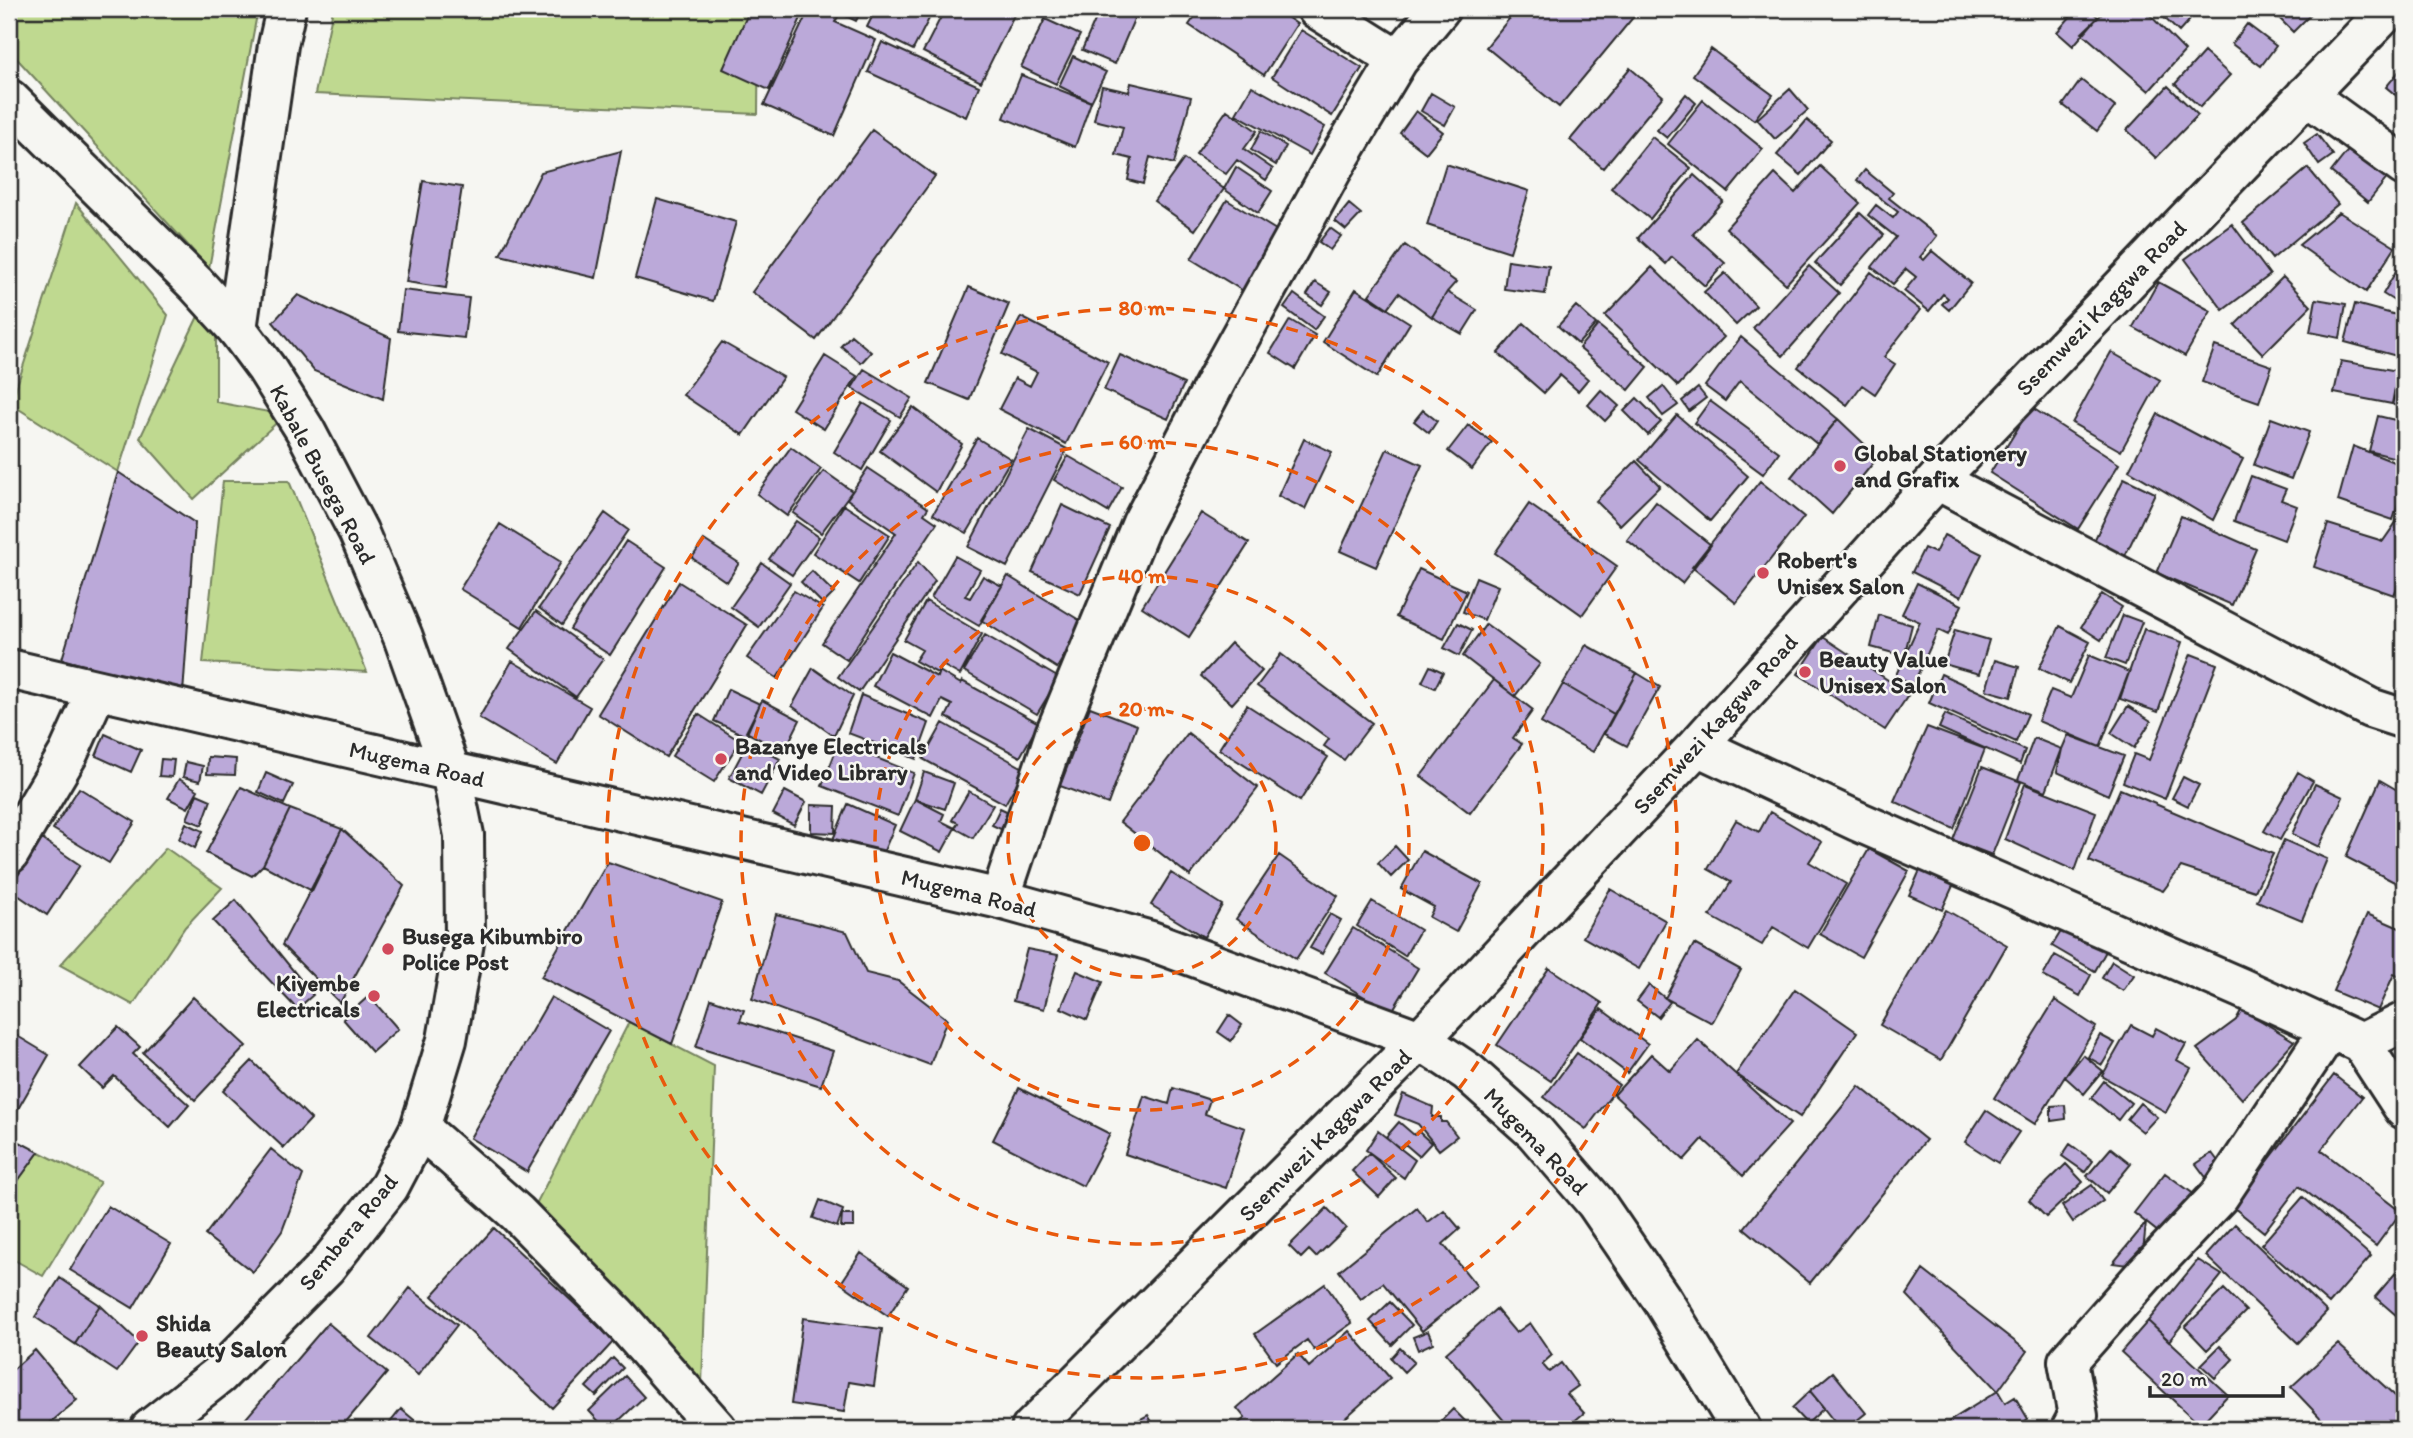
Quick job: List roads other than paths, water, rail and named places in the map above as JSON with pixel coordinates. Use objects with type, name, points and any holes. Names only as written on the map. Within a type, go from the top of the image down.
[{"type":"street","points":[[237,329],[276,58],[286,9]]},
{"type":"street","points":[[1317,9],[1398,60]]},
{"type":"street","points":[[1000,899],[1055,734],[1142,523],[1332,170],[1398,60],[1440,9]]},
{"type":"street","name":"Ssemwezi Kaggwa Road","points":[[1031,1429],[1420,1040],[1697,746],[1937,480],[2389,9]]},
{"type":"street","points":[[2306,95],[2404,166]]},
{"type":"street","name":"Kabale Busega Road","points":[[9,99],[196,284],[237,329],[266,368],[305,430],[358,531],[403,637],[451,772]]},
{"type":"street","points":[[1937,480],[2370,708],[2404,719]]},
{"type":"street","name":"Mugema Road","points":[[9,669],[1000,899],[1152,941],[1420,1040],[1468,1072],[1534,1131],[1596,1203],[1663,1301],[1741,1429]]},
{"type":"street","points":[[9,854],[68,754],[97,690]]},
{"type":"street","points":[[1697,746],[1857,821],[2346,1036],[2404,1109]]},
{"type":"street","name":"Sembera Road","points":[[150,1429],[219,1375],[326,1267],[389,1187],[420,1128],[447,1040],[465,936],[464,835],[451,772]]},
{"type":"street","points":[[2071,1429],[2078,1416],[2067,1361],[2219,1196],[2346,1036],[2404,1022]]},
{"type":"street","points":[[420,1128],[535,1231],[617,1315],[717,1429]]},
{"type":"place","name":"Global Stationery and Grafix","points":[[1840,466]]},
{"type":"place","name":"Robert's Unisex Salon","points":[[1763,573]]},
{"type":"place","name":"Beauty Value Unisex Salon","points":[[1805,672]]},
{"type":"place","name":"Bazanye Electricals and Video Library","points":[[721,759]]},
{"type":"place","name":"Busega Kibumbiro Police Post","points":[[388,949]]},
{"type":"place","name":"Kiyembe Electricals","points":[[374,996]]},
{"type":"place","name":"Shida Beauty Salon","points":[[142,1336]]}]
